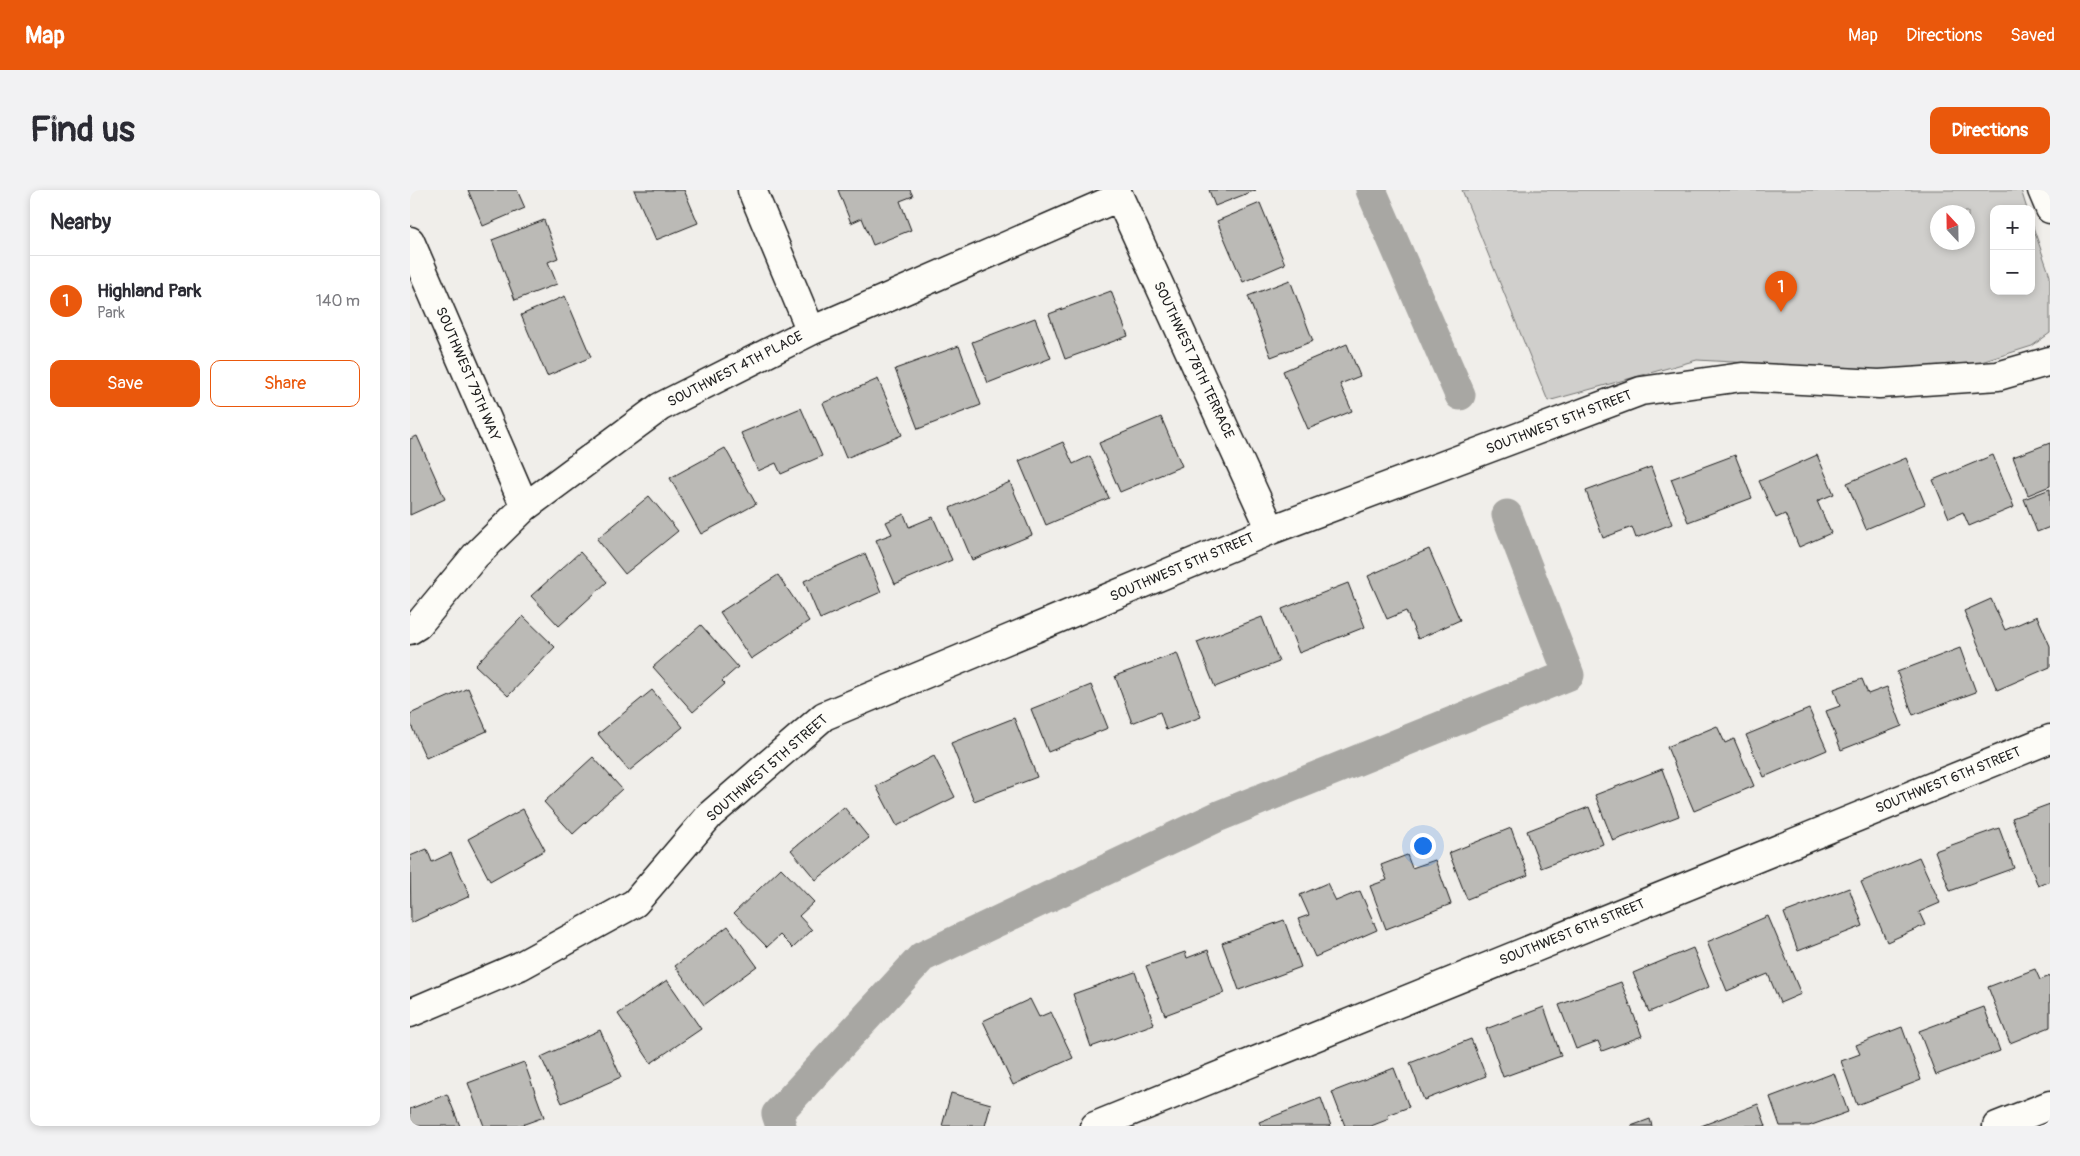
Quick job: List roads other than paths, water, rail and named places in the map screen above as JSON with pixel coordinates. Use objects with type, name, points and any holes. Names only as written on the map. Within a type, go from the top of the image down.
[{"type":"street","points":[[752,190],[811,331]]},
{"type":"street","points":[[2042,190],[2050,209]]},
{"type":"street","name":"SOUTHWEST 4TH PLACE","points":[[410,630],[418,625],[475,556],[525,508],[660,406],[811,331],[1118,193]]},
{"type":"street","name":"SOUTHWEST 78TH TERRACE","points":[[1118,193],[1271,530]]},
{"type":"street","name":"SOUTHWEST 79TH WAY","points":[[410,241],[525,508]]},
{"type":"street","name":"SOUTHWEST 5TH STREET","points":[[410,1012],[520,966],[635,903],[710,815],[824,716],[1271,530],[1641,391],[1742,377],[1879,384],[1998,376],[2050,361]]},
{"type":"street","name":"SOUTHWEST 6TH STREET","points":[[1095,1126],[2050,739]]},
{"type":"street","points":[[1997,1126],[2050,1105]]},
{"type":"waterway","points":[[1371,190],[1460,395]]},
{"type":"waterway","points":[[781,1126],[777,1114],[922,957],[1219,816],[1569,675],[1507,515]]},
{"type":"place","name":"Highland Park","points":[[1781,312]]}]
